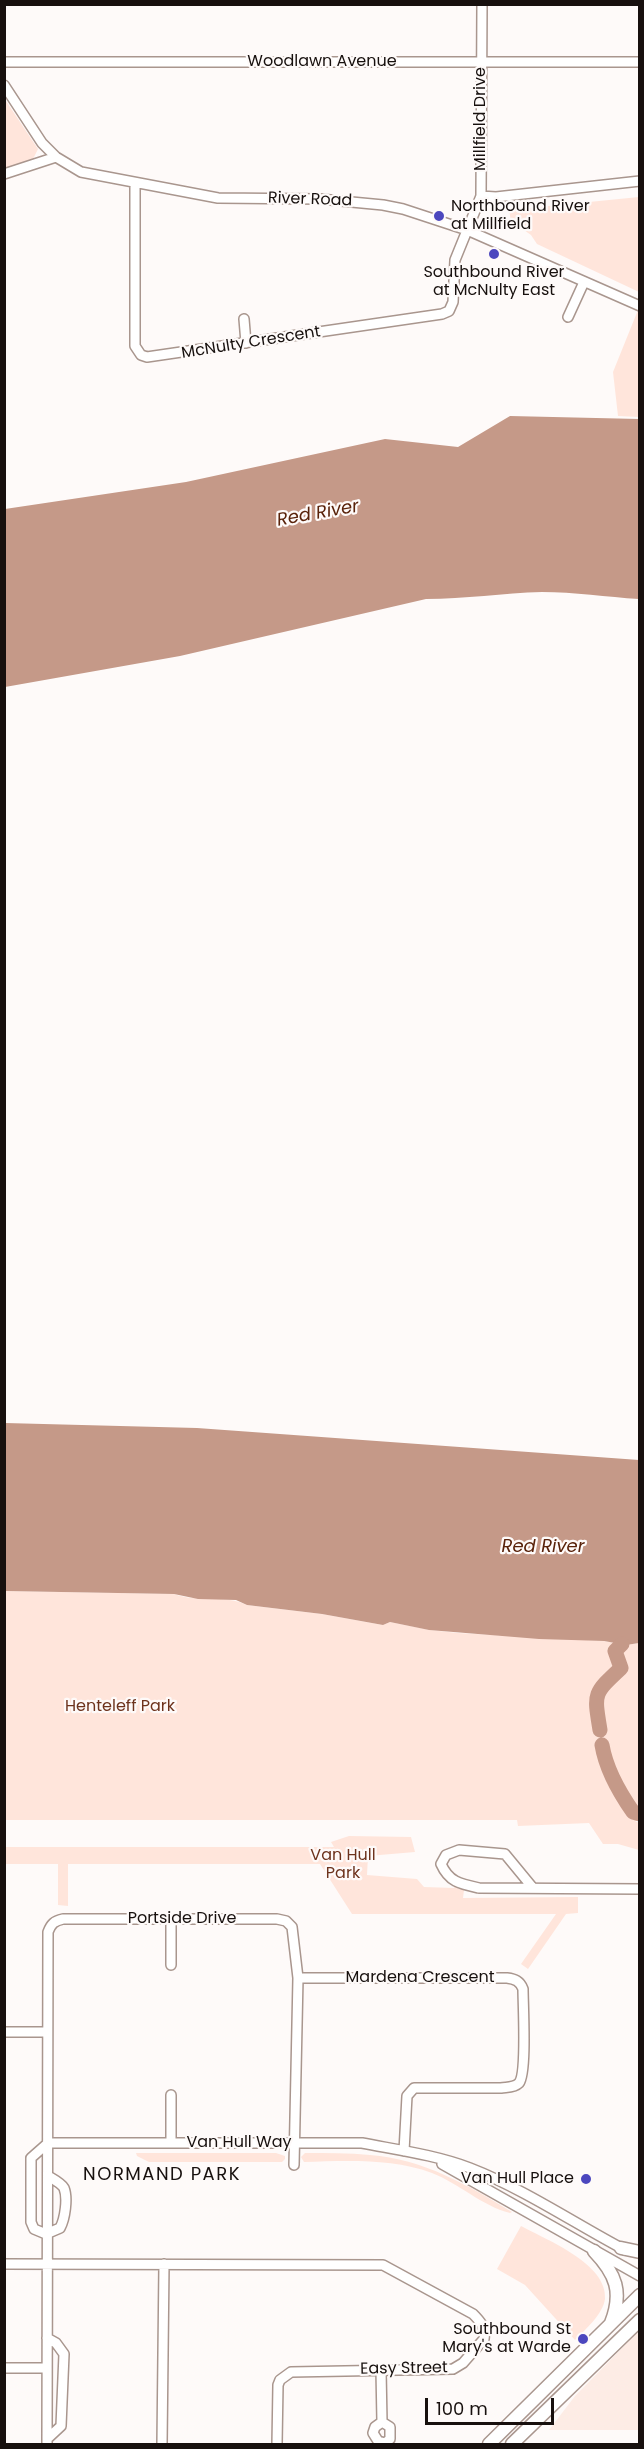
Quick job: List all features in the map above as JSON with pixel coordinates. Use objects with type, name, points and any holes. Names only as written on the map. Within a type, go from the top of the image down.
[{"type":"main road","points":[[621,2248],[639,2252]]},
{"type":"main road","points":[[594,2251],[609,2266],[615,2280],[616,2303],[609,2326]]},
{"type":"main road","points":[[489,2445],[639,2295]]},
{"type":"main road","points":[[512,2445],[637,2323]]},
{"type":"street","name":"Millfield Drive","points":[[468,230],[481,196],[482,4]]},
{"type":"street","name":"Woodlawn Avenue","points":[[4,62],[639,62]]},
{"type":"street","name":"River Road","points":[[4,85],[36,136],[56,157],[81,172],[218,198],[320,199],[383,204],[422,214],[468,230],[639,306]]},
{"type":"street","points":[[4,174],[56,157]]},
{"type":"street","points":[[481,196],[496,197],[639,182]]},
{"type":"street","name":"McNulty Crescent","points":[[135,183],[135,346],[137,351],[153,358],[442,314],[449,311],[453,302],[455,260],[468,230]]},
{"type":"street","points":[[568,318],[584,282]]},
{"type":"street","points":[[244,319],[246,343]]},
{"type":"street","points":[[533,1888],[505,1854],[459,1850],[446,1855],[441,1864],[446,1876],[457,1884],[479,1888],[639,1889]]},
{"type":"street","name":"Portside Drive","points":[[47,2442],[48,1932],[55,1920],[286,1921],[292,1927],[298,1978],[294,2165]]},
{"type":"street","points":[[171,1920],[171,1965]]},
{"type":"street","name":"Mardena Crescent","points":[[298,1978],[507,1978],[521,1984],[523,1989],[523,2069],[519,2082],[510,2087],[414,2088],[407,2096],[404,2151]]},
{"type":"street","points":[[4,2032],[47,2032]]},
{"type":"street","points":[[171,2095],[171,2142]]},
{"type":"street","points":[[48,2143],[31,2158],[31,2222],[34,2229],[46,2234],[60,2228],[64,2218],[63,2186],[48,2176]]},
{"type":"street","name":"Van Hull Way","points":[[48,2143],[362,2143],[404,2151],[470,2168],[561,2214],[639,2258]]},
{"type":"street","name":"Van Hull Way","points":[[429,2157],[639,2276]]},
{"type":"street","points":[[550,2226],[561,2214]]},
{"type":"street","name":"Easy Street","points":[[4,2264],[383,2265],[472,2314],[483,2327],[485,2334],[481,2344],[457,2367],[448,2370],[291,2372],[278,2385],[277,2445]]},
{"type":"street","points":[[162,2445],[164,2264]]},
{"type":"street","points":[[47,2338],[56,2343],[64,2354],[63,2419],[57,2431],[47,2442]]},
{"type":"street","points":[[4,2368],[47,2368]]},
{"type":"street","points":[[381,2370],[382,2422]]},
{"type":"shaded area","points":[[639,2331],[639,2430],[549,2430],[575,2396]]},
{"type":"green space","points":[[4,98],[38,149],[32,161],[4,169]]},
{"type":"green space","points":[[639,197],[639,292],[537,244],[531,235],[511,221],[509,210]]},
{"type":"green space","points":[[638,310],[639,417],[618,416],[613,372]]},
{"type":"green space","name":"Henteleff Park","points":[[5,1591],[174,1594],[192,1598],[230,1600],[247,1605],[322,1614],[383,1625],[390,1622],[458,1633],[604,1641],[626,1645],[639,1643],[640,1820],[635,1821],[639,1823],[639,1850],[618,1844],[603,1844],[589,1823],[518,1826],[517,1820],[5,1820]]},
{"type":"green space","name":"Van Hull Park","points":[[349,1836],[411,1837],[415,1852],[368,1856],[367,1875],[417,1879],[424,1887],[454,1888],[456,1877],[465,1882],[463,1898],[578,1897],[578,1913],[566,1914],[528,1969],[521,1964],[556,1914],[352,1914],[320,1864],[68,1864],[68,1906],[58,1905],[58,1864],[5,1864],[5,1847],[334,1847],[331,1842]]},
{"type":"green space","points":[[136,2153],[276,2153],[285,2156],[285,2159],[282,2162],[149,2162],[137,2156]]},
{"type":"green space","points":[[305,2153],[370,2155],[408,2162],[462,2183],[512,2212],[500,2210],[432,2173],[416,2168],[368,2162],[304,2162],[301,2157]]},
{"type":"green space","points":[[521,2226],[560,2246],[587,2264],[603,2286],[604,2305],[575,2340],[525,2285],[497,2269]]},
{"type":"water","name":"Red River","points":[[510,416],[639,419],[639,599],[542,592],[426,599],[180,656],[5,687],[5,509],[186,482],[385,439],[458,447]]},
{"type":"water","name":"Red River","points":[[5,1423],[197,1428],[639,1460],[639,1643],[626,1645],[604,1641],[539,1639],[429,1630],[390,1622],[383,1625],[322,1614],[247,1605],[236,1600],[198,1599],[174,1594],[5,1591]]},
{"type":"waterway","points":[[600,1730],[598,1695],[605,1683],[621,1668],[615,1651],[622,1644]]},
{"type":"waterway","points":[[602,1745],[618,1788],[633,1812],[640,1814]]},
{"type":"place","name":"Northbound River at Millfield","points":[[439,216]]},
{"type":"place","name":"Southbound River at McNulty East","points":[[494,254]]},
{"type":"place","name":"Van Hull Place","points":[[586,2179]]},
{"type":"place","name":"Southbound St Mary's at Warde","points":[[583,2339]]},
{"type":"district","name":"NORMAND PARK","points":[[162,2175]]}]
